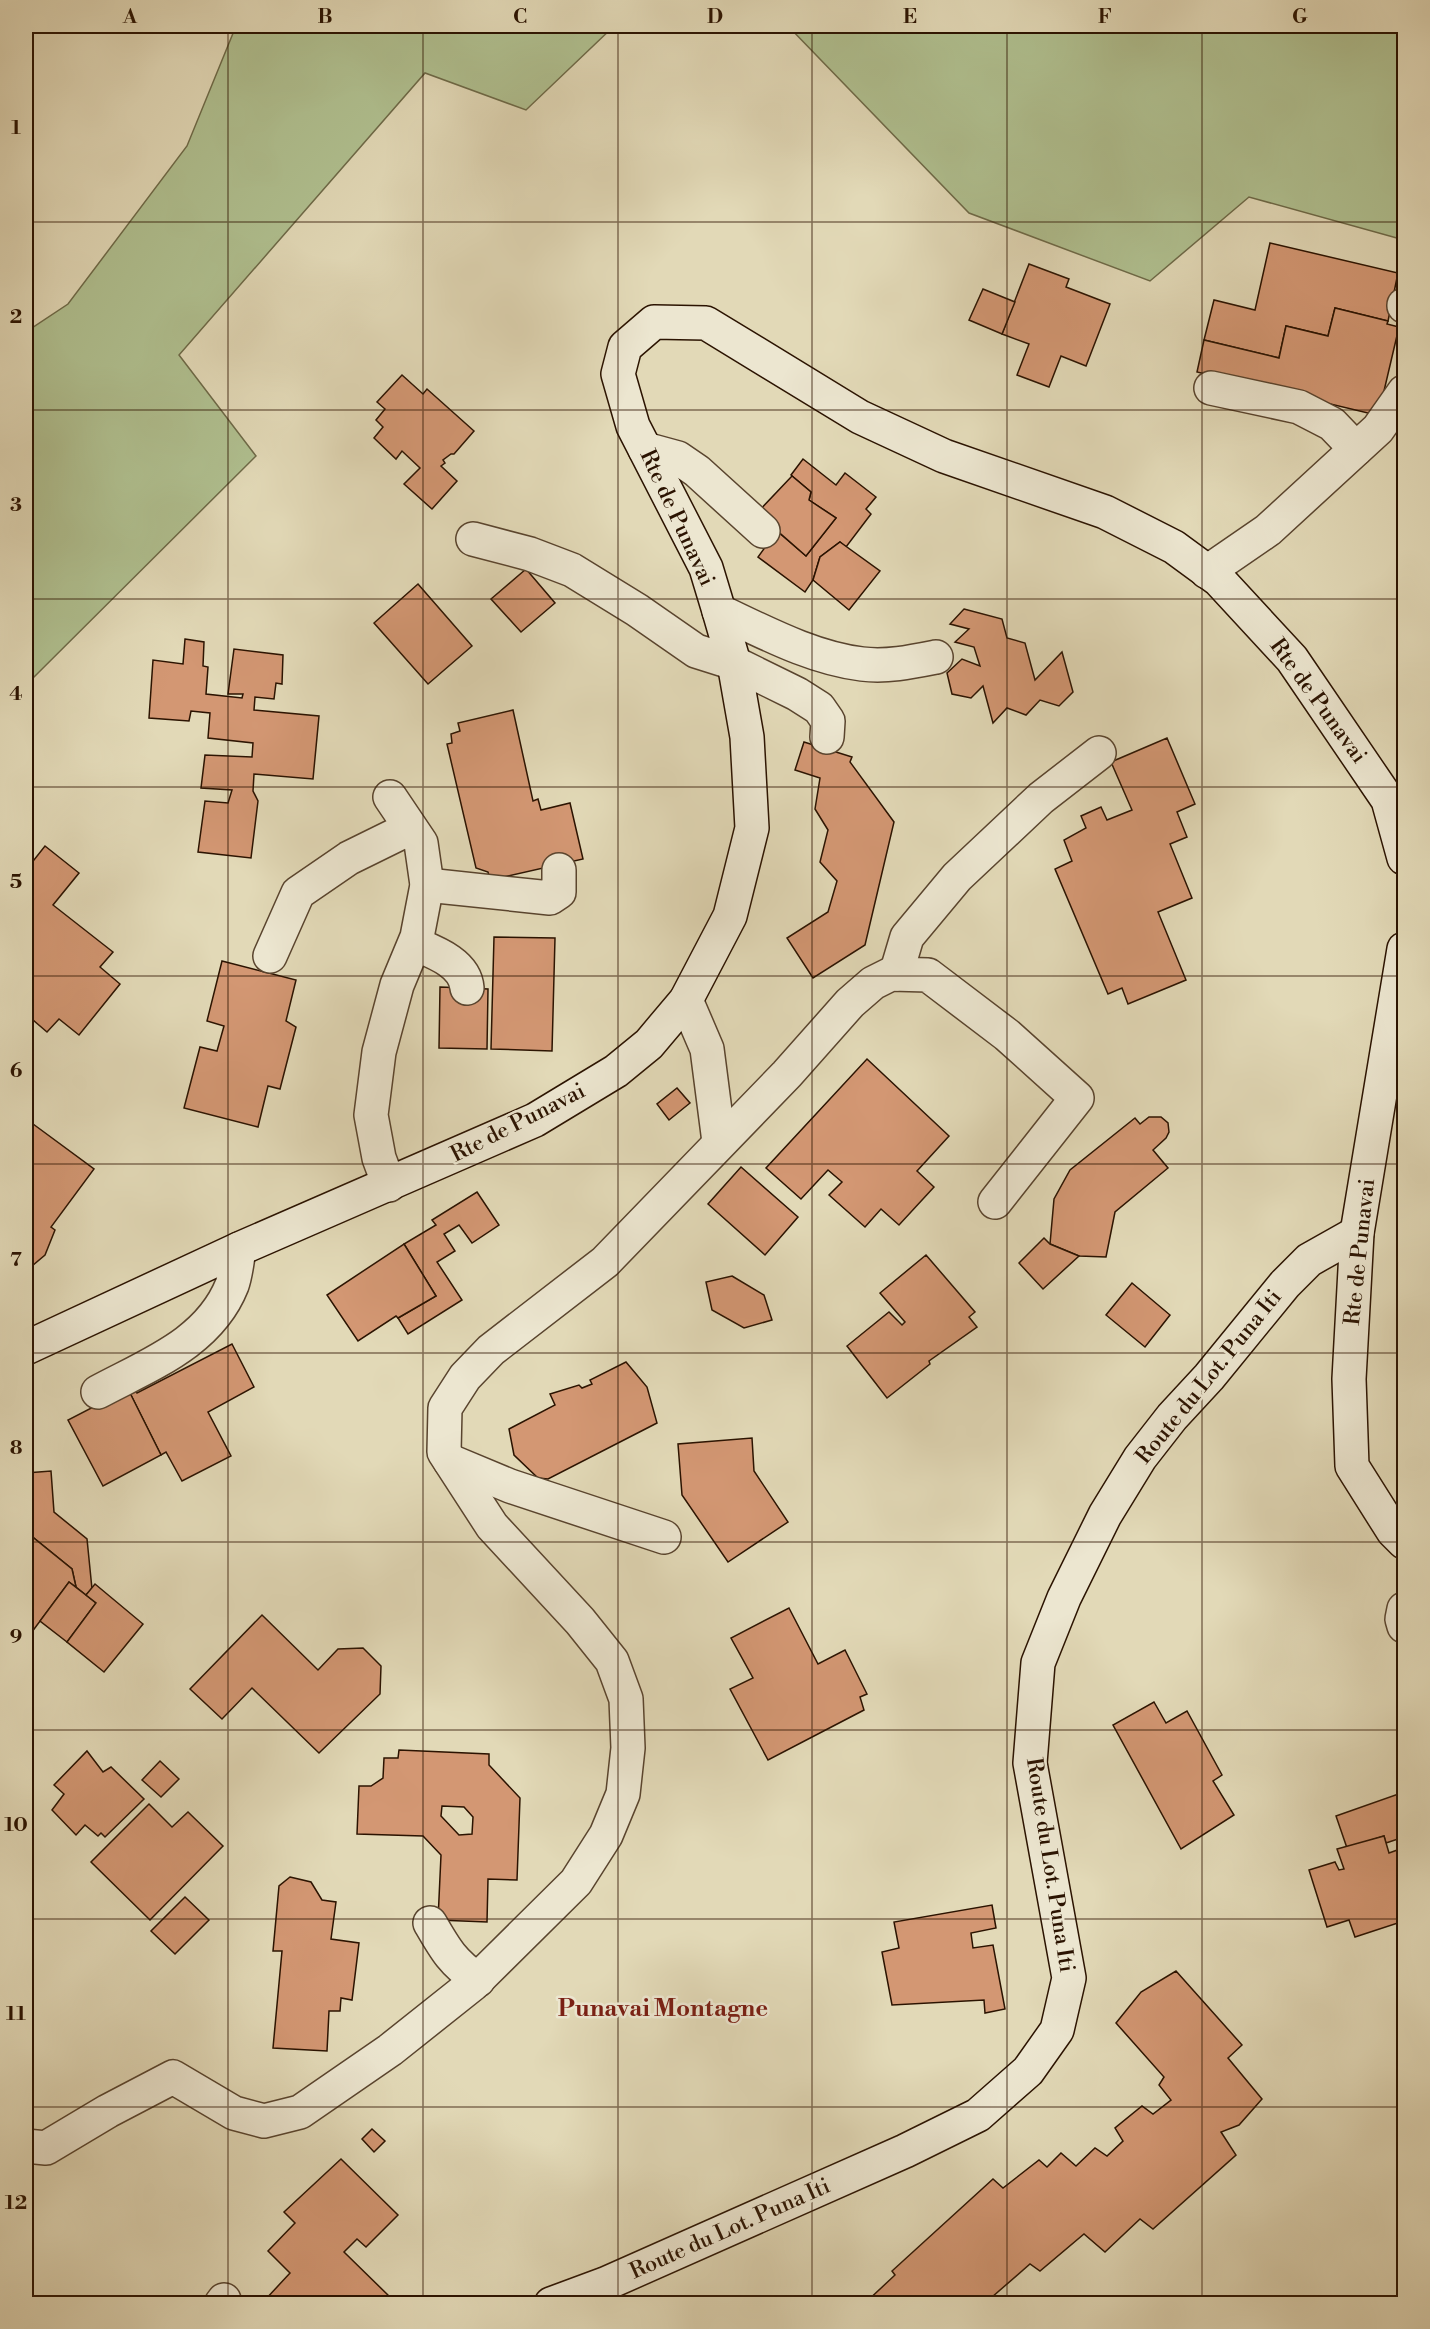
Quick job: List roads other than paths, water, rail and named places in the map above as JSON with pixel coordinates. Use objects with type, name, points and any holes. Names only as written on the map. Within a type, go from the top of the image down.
[{"type":"street","name":"Rte de Punavai","points":[[26,1347],[239,1249],[535,1120],[611,1075],[649,1044],[686,1000],[730,916],[752,828],[747,737],[734,663],[719,611],[706,568],[633,426],[618,374],[626,347],[654,322],[706,323],[860,417],[944,456],[1105,512],[1174,547],[1219,580],[1292,659],[1388,800],[1404,858]]},
{"type":"street","points":[[1211,388],[1299,407],[1332,424],[1356,449]]},
{"type":"street","points":[[1207,572],[1268,530],[1378,429],[1404,392]]},
{"type":"street","points":[[645,449],[678,458],[697,471],[763,531]]},
{"type":"street","points":[[473,539],[530,554],[572,570],[638,610],[696,651],[734,663],[773,681],[819,708],[828,721],[826,737]]},
{"type":"street","points":[[719,611],[823,656],[863,664],[905,664],[936,657]]},
{"type":"street","points":[[896,974],[907,937],[957,878],[1041,798],[1099,753]]},
{"type":"street","points":[[388,1185],[379,1158],[371,1115],[379,1052],[397,985],[415,944],[427,885],[421,843],[390,797]]},
{"type":"street","points":[[270,956],[298,893],[349,858],[410,828]]},
{"type":"street","points":[[427,885],[550,898],[559,892],[559,870]]},
{"type":"street","points":[[415,944],[451,962],[460,972],[467,988]]},
{"type":"street","name":"Rte de Punavai","points":[[1404,949],[1358,1233],[1349,1379],[1352,1466],[1393,1531],[1404,1542]]},
{"type":"street","points":[[32,2151],[173,2077],[234,2113],[264,2121],[300,2112],[390,2050],[478,1980],[576,1882],[606,1836],[623,1794],[628,1748],[626,1699],[612,1661],[580,1621],[492,1526],[444,1452],[445,1408],[465,1377],[491,1350],[604,1262],[787,1074],[850,1004],[873,983],[896,974],[928,975],[1008,1035],[1077,1098],[995,1202]]},
{"type":"street","points":[[686,1000],[707,1049],[719,1142]]},
{"type":"street","name":"Route du Lot. Puna Iti","points":[[551,2304],[606,2294],[894,2156],[978,2115],[1028,2072],[1057,2030],[1070,1978],[1030,1763],[1038,1663],[1084,1556],[1140,1458],[1172,1417],[1209,1377],[1293,1276],[1309,1260],[1358,1233]]},
{"type":"street","points":[[98,1392],[188,1343],[209,1323],[233,1283],[239,1249]]},
{"type":"street","points":[[450,1461],[510,1486],[664,1537]]},
{"type":"street","points":[[1404,1609],[1402,1619],[1404,1626]]},
{"type":"street","points":[[430,1923],[458,1967],[478,1980]]},
{"type":"district","name":"Punavai Montagne","points":[[663,2009]]}]
